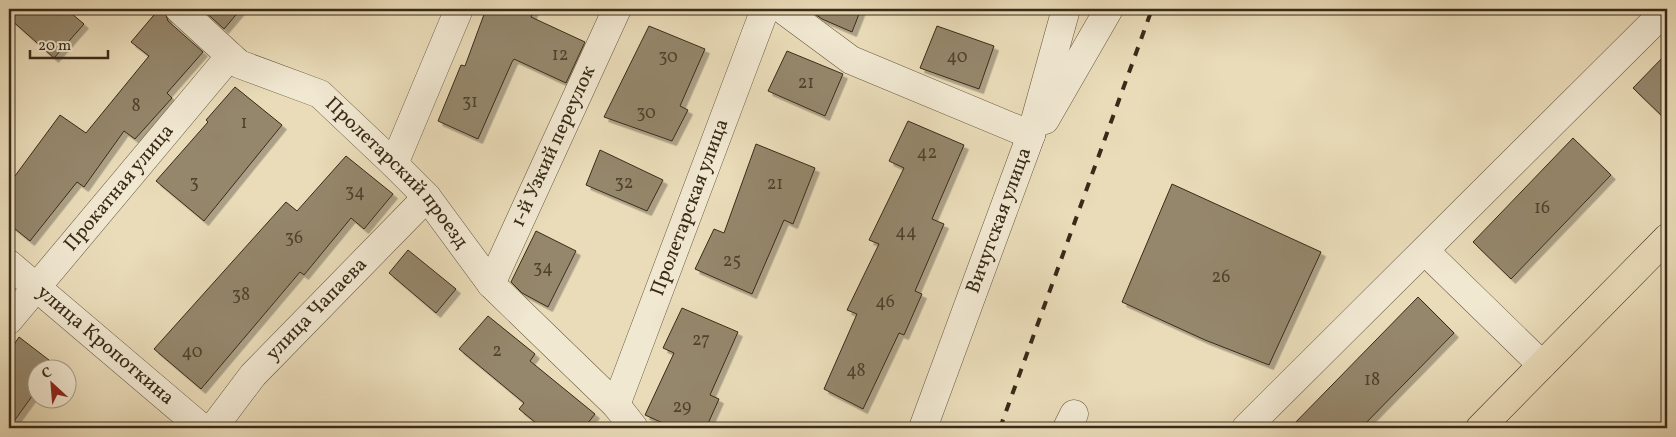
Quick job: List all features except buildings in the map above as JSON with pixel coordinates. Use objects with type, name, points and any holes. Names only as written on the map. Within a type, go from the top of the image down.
[{"type":"main road","points":[[1480,428],[1667,238]]},
{"type":"street","name":"Пролетарский проезд","points":[[179,9],[240,64],[320,94],[427,197],[491,284],[616,405],[634,428]]},
{"type":"street","points":[[394,164],[459,9]]},
{"type":"street","name":"1-й Узкий переулок","points":[[491,284],[616,9]]},
{"type":"street","name":"Пролетарская улица","points":[[616,405],[765,9]]},
{"type":"street","points":[[782,9],[851,60],[1031,135]]},
{"type":"street","name":"Вичугская улица","points":[[923,428],[1031,135],[1066,9]]},
{"type":"street","points":[[1020,165],[1109,9]]},
{"type":"street","points":[[1246,428],[1667,9]]},
{"type":"street","name":"Прокатная улица","points":[[9,320],[230,56]]},
{"type":"street","name":"улица Чапаева","points":[[214,428],[253,375],[427,197]]},
{"type":"street","points":[[1425,251],[1542,365]]},
{"type":"street","name":"улица Кропоткина","points":[[9,264],[202,428]]},
{"type":"railway","points":[[1000,428],[1152,9]]}]
